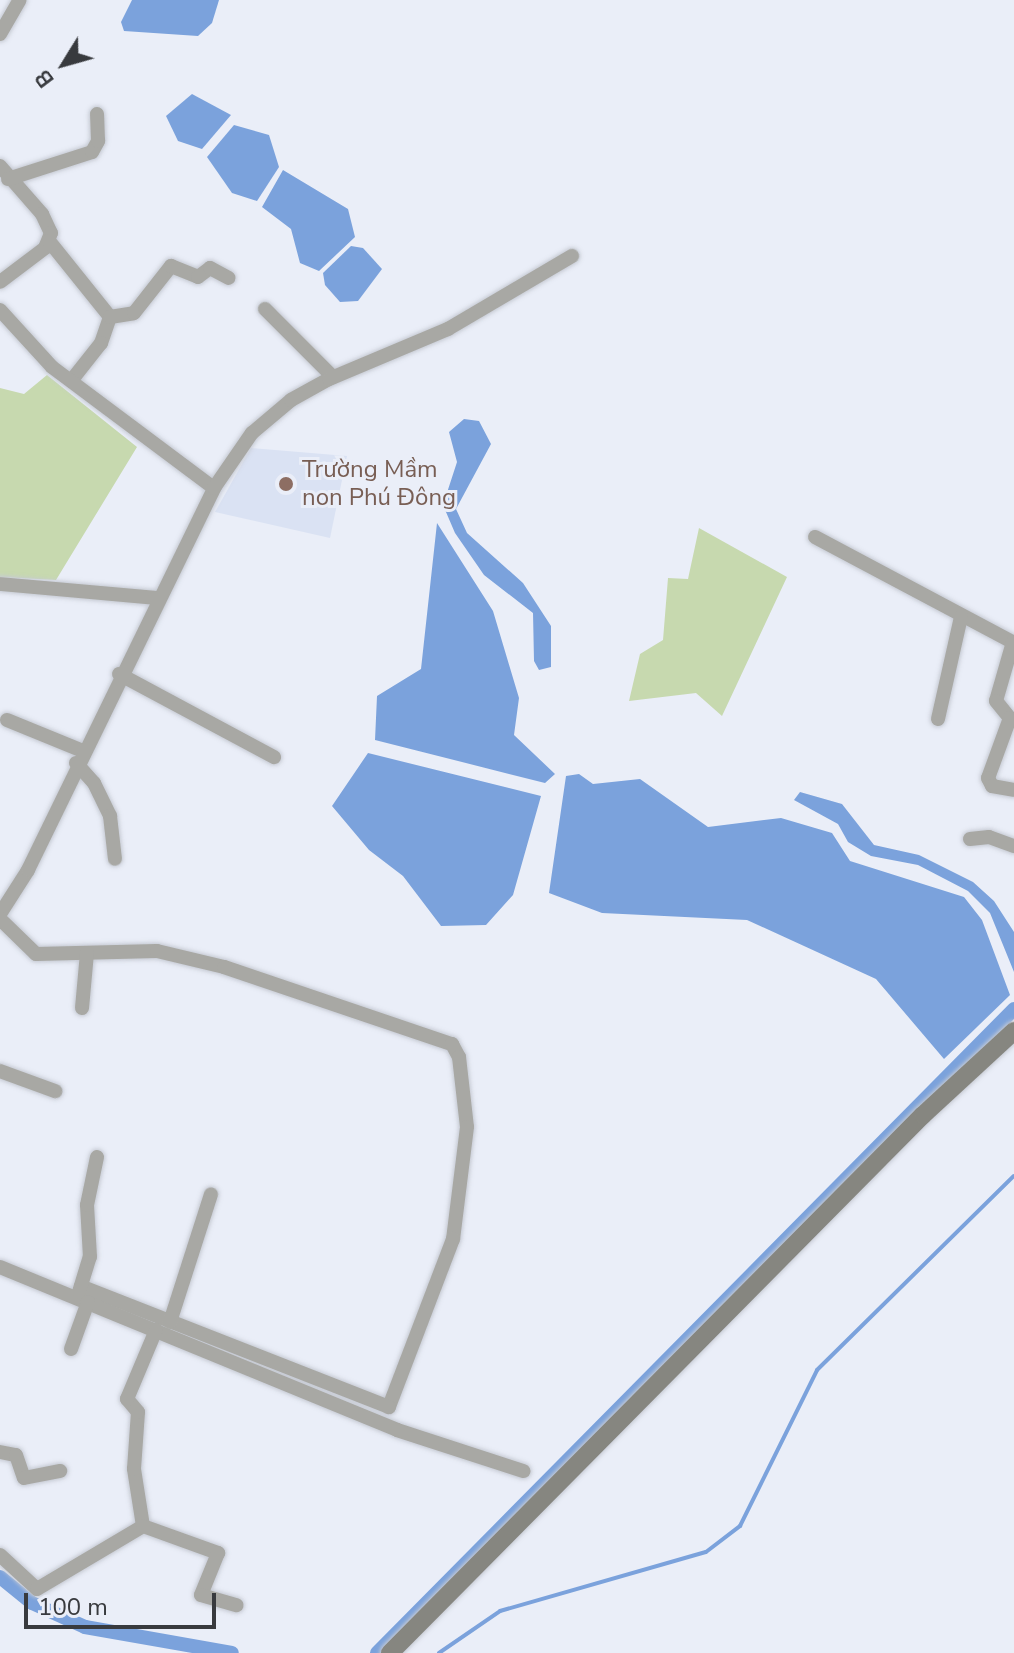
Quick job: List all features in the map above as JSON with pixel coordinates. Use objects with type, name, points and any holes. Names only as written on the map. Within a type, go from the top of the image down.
[{"type":"main road","points":[[390,1653],[923,1115],[1014,1031]]},
{"type":"street","points":[[0,34],[20,0]]},
{"type":"street","points":[[0,282],[49,241],[51,233],[42,214],[4,172],[92,152],[98,141],[97,114]]},
{"type":"street","points":[[49,241],[110,317]]},
{"type":"street","points":[[0,1267],[170,1322],[389,1407],[453,1239],[467,1127],[459,1057],[452,1044],[250,974],[157,951],[36,954],[0,916],[28,870],[119,674],[214,488],[261,424],[333,377],[448,329],[572,256]]},
{"type":"street","points":[[110,317],[134,313],[171,266],[198,277],[210,268],[229,278]]},
{"type":"street","points":[[265,309],[333,377]]},
{"type":"street","points":[[0,310],[71,381],[214,488]]},
{"type":"street","points":[[71,381],[101,343],[110,317]]},
{"type":"street","points":[[815,537],[1013,643],[996,701],[1010,718],[988,778],[992,786],[1014,790]]},
{"type":"street","points":[[0,585],[158,598]]},
{"type":"street","points":[[938,719],[961,617]]},
{"type":"street","points":[[119,674],[274,757]]},
{"type":"street","points":[[7,720],[80,757],[103,799],[115,837],[115,859]]},
{"type":"street","points":[[970,839],[989,837],[1014,846]]},
{"type":"street","points":[[82,1008],[87,953]]},
{"type":"street","points":[[0,1071],[55,1091]]},
{"type":"street","points":[[71,1349],[90,1257],[87,1205],[97,1157]]},
{"type":"street","points":[[170,1322],[211,1194]]},
{"type":"street","points":[[82,1293],[156,1330],[397,1430],[523,1471]]},
{"type":"street","points":[[143,1526],[134,1469],[138,1412],[127,1399],[156,1330]]},
{"type":"street","points":[[0,1452],[16,1455],[24,1478],[60,1471]]},
{"type":"street","points":[[0,1555],[37,1589],[143,1526]]},
{"type":"street","points":[[143,1526],[218,1553],[201,1595],[237,1605]]},
{"type":"shaded area","name":"Trường Mầm non Phú Đông","points":[[251,448],[347,456],[330,538],[215,512]]},
{"type":"green space","points":[[47,375],[137,447],[56,580],[0,577],[0,388],[24,394]]},
{"type":"green space","points":[[699,528],[787,577],[722,716],[696,693],[629,701],[640,654],[663,640],[668,578],[688,579]]},
{"type":"water","points":[[132,0],[219,0],[212,23],[198,36],[124,31],[121,22]]},
{"type":"water","points":[[192,94],[231,115],[202,149],[178,141],[166,116]]},
{"type":"water","points":[[234,125],[269,135],[279,167],[257,201],[232,193],[207,157]]},
{"type":"water","points":[[283,170],[348,209],[355,237],[319,271],[300,263],[291,229],[262,207]]},
{"type":"water","points":[[351,246],[363,248],[382,269],[358,301],[340,302],[325,285],[323,273]]},
{"type":"water","points":[[464,419],[479,421],[491,444],[456,509],[467,533],[523,583],[551,626],[551,667],[539,670],[534,661],[533,613],[484,575],[455,533],[443,505],[457,462],[449,432]]},
{"type":"water","points":[[437,523],[493,611],[519,698],[514,735],[555,774],[545,783],[375,740],[377,696],[421,669]]},
{"type":"water","points":[[368,753],[541,796],[513,895],[486,925],[441,926],[403,876],[369,850],[332,806]]},
{"type":"water","points":[[579,774],[593,784],[640,779],[708,827],[781,818],[832,833],[850,861],[964,897],[982,920],[1010,995],[944,1059],[876,979],[747,920],[602,913],[549,893],[566,776]]},
{"type":"water","points":[[800,792],[842,804],[874,845],[919,855],[973,882],[994,901],[1014,932],[1014,972],[990,913],[968,891],[918,865],[871,856],[848,842],[838,824],[794,800]]},
{"type":"waterway","points":[[377,1653],[1014,1009]]},
{"type":"waterway","points":[[439,1653],[500,1611],[706,1552],[740,1526],[817,1370],[1014,1176]]},
{"type":"waterway","points":[[0,1577],[32,1603],[85,1627],[232,1653]]},
{"type":"place","name":"Trường Mầm non Phú Đông","points":[[286,484]]}]
